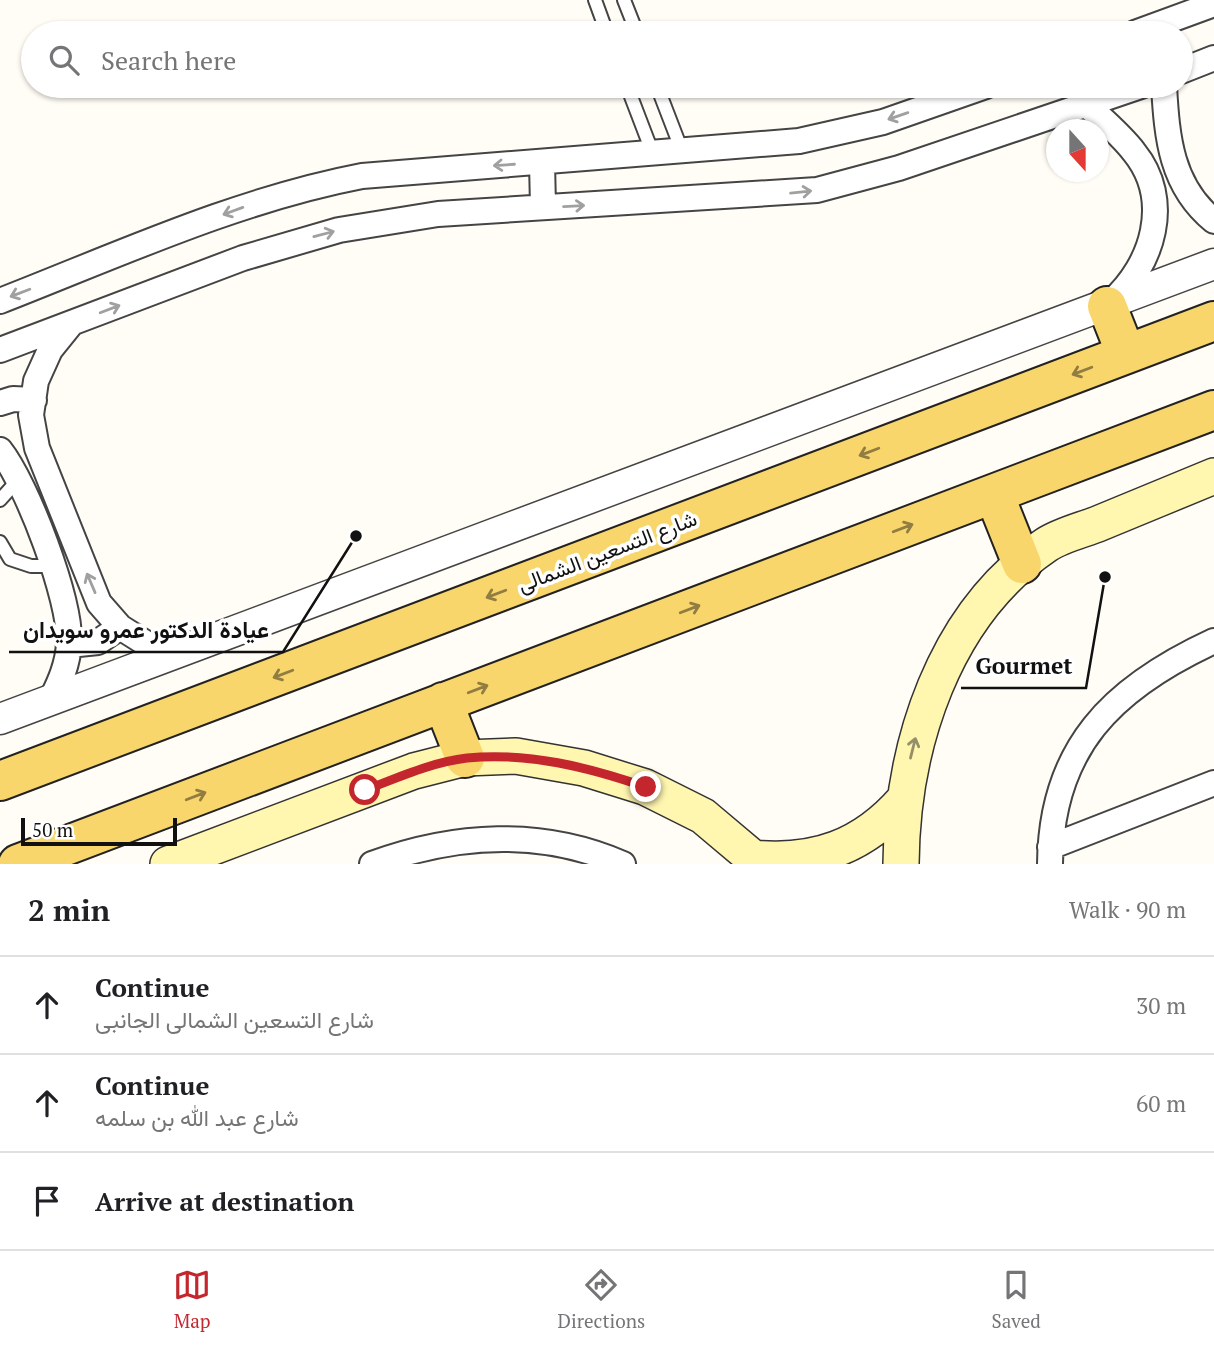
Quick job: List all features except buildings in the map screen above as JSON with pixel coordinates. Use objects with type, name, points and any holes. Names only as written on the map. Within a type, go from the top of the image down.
[{"type":"main road","points":[[1107,306],[1126,354]]},
{"type":"main road","name":"شارع التسعين الشمالى","points":[[0,781],[1214,321]]},
{"type":"main road","points":[[18,864],[1214,410]]},
{"type":"main road","points":[[901,864],[904,800],[915,738],[945,664],[969,627],[1035,553],[1214,476]]},
{"type":"main road","points":[[994,494],[1035,553]]},
{"type":"main road","points":[[443,702],[465,758]]},
{"type":"main road","points":[[168,864],[414,771],[465,758],[516,756],[584,768],[646,787],[703,816],[756,861],[796,860],[837,850],[874,830],[904,800]]},
{"type":"street","points":[[1168,21],[1214,4]]},
{"type":"street","points":[[1193,66],[1214,58]]},
{"type":"street","points":[[0,301],[231,212],[314,185],[362,176],[756,147],[841,133],[949,98]]},
{"type":"street","points":[[0,350],[243,258],[339,230],[438,214],[817,190],[858,181],[1109,98]]},
{"type":"street","points":[[1165,98],[1172,160],[1182,186],[1214,221]]},
{"type":"street","points":[[1088,106],[1136,154],[1149,179],[1155,207],[1153,236],[1144,263],[1128,287],[1107,306]]},
{"type":"street","points":[[542,162],[543,207]]},
{"type":"street","points":[[0,719],[1214,264]]},
{"type":"street","points":[[72,324],[50,350],[36,381],[31,415],[37,448],[99,603],[120,627],[147,644],[178,652]]},
{"type":"street","points":[[0,403],[13,399],[34,400]]},
{"type":"street","points":[[0,450],[18,480],[53,566],[68,615],[69,645],[64,673],[51,700]]},
{"type":"street","points":[[69,645],[98,642],[120,627]]},
{"type":"street","points":[[1214,641],[1146,680],[1103,716],[1085,738],[1068,766],[1056,798],[1050,856],[1214,783]]},
{"type":"street","points":[[372,864],[407,851],[449,842],[491,838],[570,846],[623,864]]},
{"type":"lane","points":[[595,0],[603,21]]},
{"type":"lane","points":[[624,0],[632,21]]},
{"type":"lane","points":[[632,98],[653,154]]},
{"type":"lane","points":[[662,98],[682,152]]},
{"type":"lane","points":[[0,500],[18,480]]},
{"type":"lane","points":[[0,542],[10,559],[32,566],[53,566]]},
{"type":"place","name":"عيادة الدكتور عمرو سويدان","points":[[356,536]]},
{"type":"place","name":"Gourmet","points":[[1105,577]]},
{"type":"route","points":[[365,790],[414,771],[465,758],[516,756],[584,768],[646,787]]}]
